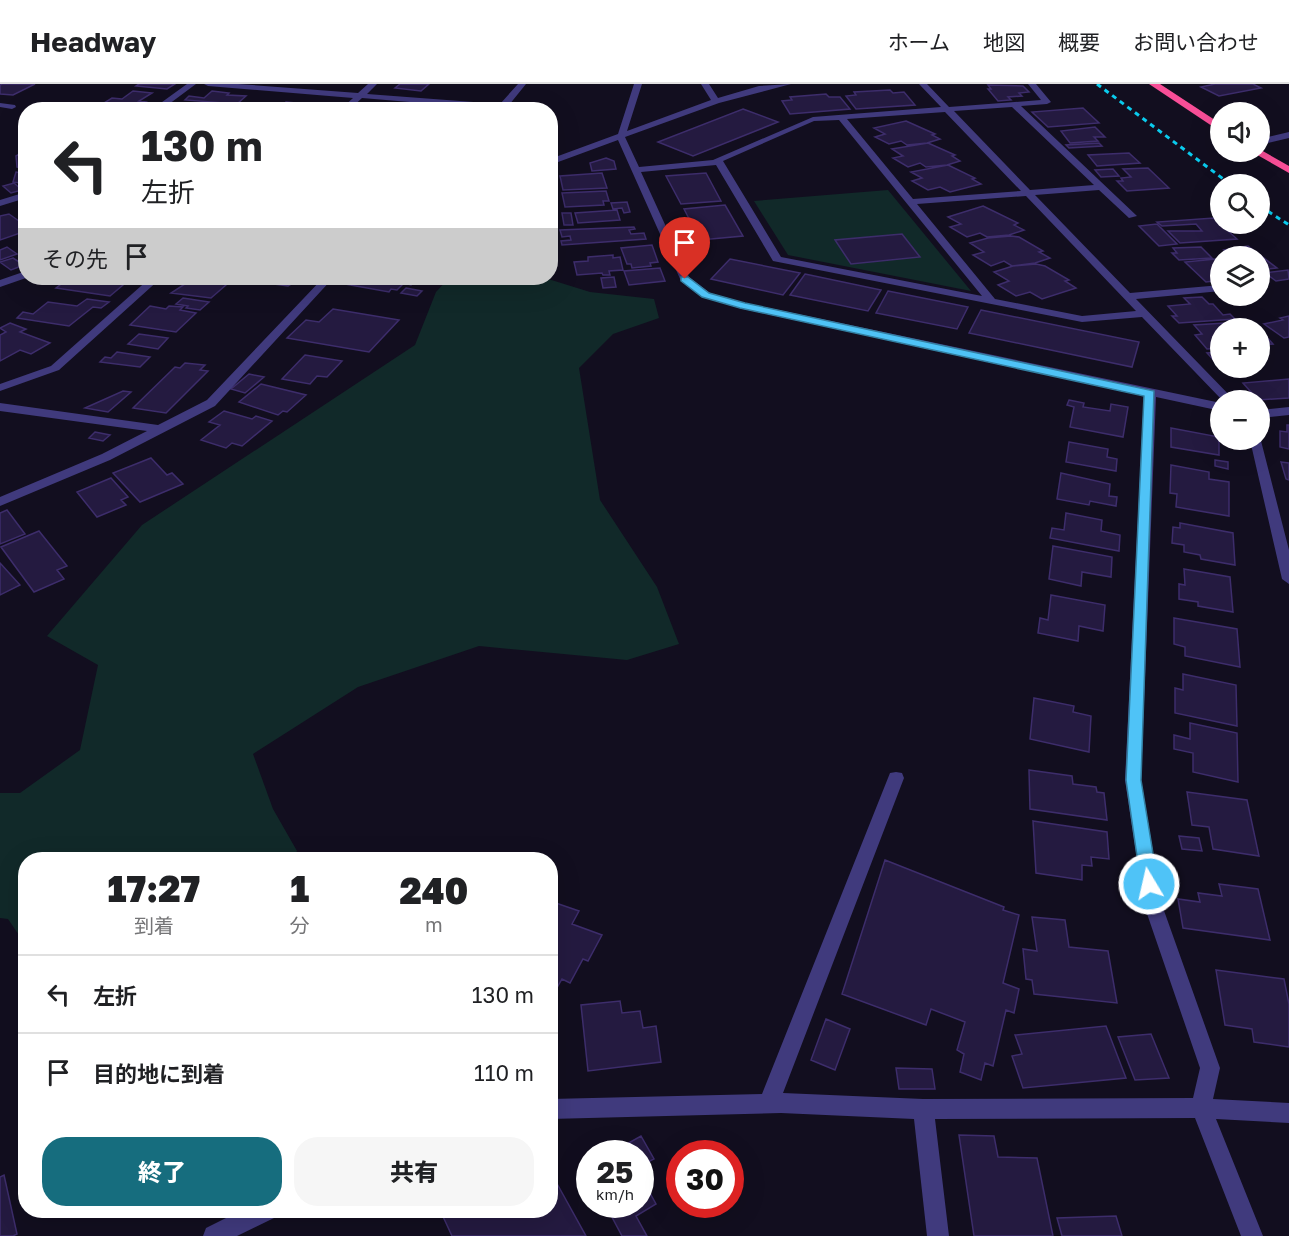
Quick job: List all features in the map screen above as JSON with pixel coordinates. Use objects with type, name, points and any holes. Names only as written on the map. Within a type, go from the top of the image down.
[{"type":"highway","points":[[1154,84],[1210,122]]},
{"type":"highway","points":[[1270,159],[1289,170]]},
{"type":"street","points":[[167,102],[192,84]]},
{"type":"street","points":[[208,84],[436,102]]},
{"type":"street","points":[[353,102],[373,84]]},
{"type":"street","points":[[506,102],[522,84]]},
{"type":"street","points":[[638,84],[621,137],[685,279],[706,295],[743,306],[1210,405]]},
{"type":"street","points":[[705,84],[716,101]]},
{"type":"street","points":[[558,159],[716,101],[759,88],[787,84]]},
{"type":"street","points":[[923,84],[1219,390]]},
{"type":"street","points":[[1032,84],[1047,102],[813,119],[717,160],[777,259],[990,299],[1082,319],[1146,313]]},
{"type":"street","points":[[1014,104],[1132,216]]},
{"type":"street","points":[[0,105],[12,107]]},
{"type":"street","points":[[841,117],[990,299]]},
{"type":"street","points":[[1270,140],[1289,135]]},
{"type":"street","points":[[635,170],[719,162]]},
{"type":"street","points":[[910,202],[1101,187]]},
{"type":"street","points":[[0,203],[18,197]]},
{"type":"street","points":[[0,284],[18,277]]},
{"type":"street","points":[[0,388],[55,368],[148,285]]},
{"type":"street","points":[[0,502],[106,457],[211,403],[321,285]]},
{"type":"street","points":[[1129,296],[1210,289]]},
{"type":"street","points":[[1150,394],[1133,780],[1153,905],[1210,1068],[1201,1108],[1252,1236]]},
{"type":"street","points":[[0,407],[159,429]]},
{"type":"street","points":[[1270,413],[1289,411]]},
{"type":"street","points":[[1258,450],[1289,579]]},
{"type":"street","points":[[769,1103],[896,778]]},
{"type":"street","points":[[558,1109],[769,1103],[923,1109],[1201,1108],[1289,1113]]},
{"type":"street","points":[[923,1109],[938,1236]]},
{"type":"street","points":[[214,1236],[250,1218]]},
{"type":"green space","points":[[888,190],[971,291],[788,255],[754,201]]},
{"type":"green space","points":[[558,282],[590,292],[654,299],[659,318],[613,334],[579,368],[600,500],[657,587],[679,644],[627,660],[479,646],[358,687],[253,754],[273,809],[296,852],[18,852],[18,934],[8,919],[0,918],[0,793],[20,793],[80,750],[98,665],[47,636],[142,525],[415,345],[436,292],[442,285],[558,285]]},
{"type":"building","points":[[2,84],[35,84],[13,95],[0,94]]},
{"type":"building","points":[[139,84],[175,84],[167,89],[136,86]]},
{"type":"building","points":[[400,84],[429,84],[421,91],[395,88]]},
{"type":"building","points":[[1215,84],[1253,84],[1261,88],[1219,96],[1201,87]]},
{"type":"building","points":[[988,85],[1023,86],[1029,92],[1019,93],[1022,96],[1008,97],[1011,100],[998,101],[988,89],[991,89]]},
{"type":"building","points":[[890,90],[893,93],[904,92],[915,105],[856,109],[846,96],[856,95],[854,92]]},
{"type":"building","points":[[133,91],[152,93],[139,101],[146,102],[106,102],[112,98],[122,99]]},
{"type":"building","points":[[212,91],[246,96],[239,102],[185,100],[189,96],[204,98]]},
{"type":"building","points":[[826,94],[829,97],[840,97],[850,109],[790,114],[782,101],[792,100],[790,97]]},
{"type":"building","points":[[1083,108],[1099,123],[1048,127],[1032,112]]},
{"type":"building","points":[[743,109],[778,122],[693,156],[658,142]]},
{"type":"building","points":[[906,121],[935,134],[932,135],[940,139],[907,145],[901,141],[889,144],[875,137],[885,134],[874,128]]},
{"type":"building","points":[[1095,127],[1105,137],[1094,137],[1098,141],[1070,143],[1061,131]]},
{"type":"building","points":[[928,143],[955,155],[952,156],[960,161],[926,167],[920,163],[908,167],[893,158],[903,156],[892,149]]},
{"type":"building","points":[[1099,143],[1102,146],[1069,148],[1066,145]]},
{"type":"building","points":[[1129,153],[1140,163],[1097,166],[1088,155]]},
{"type":"building","points":[[606,158],[614,161],[616,169],[592,171],[590,163]]},
{"type":"building","points":[[948,165],[975,178],[972,179],[981,184],[950,192],[940,187],[928,190],[912,181],[922,178],[911,172]]},
{"type":"building","points":[[1148,168],[1169,188],[1127,191],[1117,181],[1131,177],[1123,169]]},
{"type":"building","points":[[1113,169],[1119,176],[1101,177],[1095,170]]},
{"type":"building","points":[[16,172],[18,172],[18,183],[13,182]]},
{"type":"building","points":[[602,173],[607,188],[563,190],[560,176]]},
{"type":"building","points":[[706,173],[721,201],[681,204],[666,176]]},
{"type":"building","points":[[14,183],[18,186],[18,191],[11,193],[3,186]]},
{"type":"building","points":[[606,191],[609,201],[603,201],[604,205],[565,207],[562,193]]},
{"type":"building","points":[[627,202],[630,212],[624,213],[622,208],[613,209],[611,203]]},
{"type":"building","points":[[725,205],[743,236],[700,240],[684,209]]},
{"type":"building","points":[[983,206],[1018,223],[1014,225],[1024,230],[1009,235],[987,237],[980,233],[967,237],[950,227],[961,224],[948,217]]},
{"type":"building","points":[[617,210],[620,220],[578,223],[575,213]]},
{"type":"building","points":[[562,213],[571,213],[573,225],[564,225]]},
{"type":"building","points":[[9,214],[18,220],[18,234],[0,240],[0,216]]},
{"type":"building","points":[[1210,218],[1210,234],[1232,234],[1237,239],[1180,243],[1168,231],[1202,231],[1196,224],[1162,226],[1157,222]]},
{"type":"building","points":[[1157,224],[1177,244],[1159,246],[1139,226]]},
{"type":"building","points":[[634,227],[635,229],[629,230],[631,234],[644,233],[646,239],[562,245],[561,241],[571,240],[570,236],[562,237],[560,230]]},
{"type":"building","points":[[902,234],[920,257],[851,264],[835,240]]},
{"type":"building","points":[[1019,237],[1043,251],[1039,252],[1050,258],[1035,263],[1012,266],[1004,261],[991,266],[973,255],[984,252],[970,243],[988,238]]},
{"type":"building","points":[[652,245],[658,262],[650,263],[651,266],[632,268],[631,264],[627,264],[621,248]]},
{"type":"building","points":[[7,247],[17,254],[0,260],[0,250]]},
{"type":"building","points":[[1201,247],[1210,258],[1179,260],[1172,253],[1177,253],[1173,248]]},
{"type":"building","points":[[613,255],[613,258],[620,257],[623,270],[609,271],[610,275],[602,273],[577,275],[574,262],[588,261],[588,257]]},
{"type":"building","points":[[13,258],[18,261],[18,267],[11,270],[0,262]]},
{"type":"building","points":[[730,259],[800,273],[783,295],[711,279]]},
{"type":"building","points":[[1210,260],[1210,281],[1206,282],[1185,262]]},
{"type":"building","points":[[1036,264],[1045,266],[1069,280],[1065,281],[1076,288],[1042,299],[1030,292],[1016,296],[998,285],[1009,281],[994,272],[1013,266]]},
{"type":"building","points":[[660,268],[665,281],[629,285],[624,271]]},
{"type":"building","points":[[1288,270],[1289,279],[1276,281],[1270,277],[1270,272]]},
{"type":"building","points":[[805,274],[881,290],[868,311],[790,295]]},
{"type":"building","points":[[614,277],[616,287],[603,288],[601,278]]},
{"type":"building","points":[[60,285],[123,285],[110,296],[56,288]]},
{"type":"building","points":[[183,285],[226,285],[211,298],[171,293]]},
{"type":"building","points":[[350,285],[402,285],[397,290],[391,289],[389,292]]},
{"type":"building","points":[[406,288],[422,291],[417,296],[401,293]]},
{"type":"building","points":[[888,291],[968,307],[957,329],[876,313]]},
{"type":"building","points":[[1202,297],[1223,315],[1230,314],[1234,318],[1210,318],[1210,321],[1179,323],[1172,316],[1177,316],[1168,306],[1190,304],[1184,298]]},
{"type":"building","points":[[183,298],[209,302],[200,310],[186,308],[188,306],[176,304]]},
{"type":"building","points":[[87,299],[109,302],[101,308],[93,307],[69,326],[17,318],[23,312],[33,314],[48,302],[77,306]]},
{"type":"building","points":[[150,306],[166,309],[169,306],[183,307],[180,310],[196,313],[176,332],[130,325]]},
{"type":"building","points":[[333,309],[399,320],[369,352],[287,338],[306,320],[319,322]]},
{"type":"building","points":[[981,310],[1139,342],[1132,367],[969,333]]},
{"type":"building","points":[[1289,316],[1289,337],[1284,338],[1270,328],[1270,323],[1283,320],[1280,318]]},
{"type":"building","points":[[10,323],[26,329],[20,332],[50,343],[31,354],[20,350],[0,361],[0,335],[6,332],[0,328]]},
{"type":"building","points":[[1210,324],[1210,349],[1207,349],[1195,335],[1202,334],[1194,325]]},
{"type":"building","points":[[139,334],[168,338],[158,349],[128,344]]},
{"type":"building","points":[[117,352],[150,357],[140,367],[100,362],[105,357],[111,358]]},
{"type":"building","points":[[305,355],[342,361],[327,377],[317,376],[310,384],[282,379]]},
{"type":"building","points":[[185,363],[205,365],[200,370],[208,371],[166,413],[133,408],[175,367],[180,368]]},
{"type":"building","points":[[249,374],[264,377],[245,393],[231,389]]},
{"type":"building","points":[[1289,379],[1289,398],[1270,399],[1270,390],[1249,390],[1243,383]]},
{"type":"building","points":[[261,384],[306,395],[287,412],[283,411],[278,415],[239,402]]},
{"type":"building","points":[[123,391],[131,392],[108,412],[85,408]]},
{"type":"building","points":[[1069,400],[1084,403],[1083,407],[1110,411],[1111,404],[1128,407],[1123,437],[1070,427],[1074,407],[1067,405]]},
{"type":"building","points":[[224,411],[252,419],[256,416],[272,421],[242,446],[232,443],[226,448],[201,440],[220,425],[209,422]]},
{"type":"building","points":[[1287,425],[1289,425],[1289,449],[1280,447],[1280,431],[1287,432]]},
{"type":"building","points":[[1171,428],[1210,435],[1210,450],[1219,450],[1219,455],[1171,447]]},
{"type":"building","points":[[95,432],[110,435],[103,441],[89,438]]},
{"type":"building","points":[[1069,442],[1108,449],[1107,457],[1117,459],[1116,471],[1066,462]]},
{"type":"building","points":[[151,458],[167,475],[172,473],[183,484],[140,502],[113,473]]},
{"type":"building","points":[[1215,460],[1228,462],[1228,469],[1215,466]]},
{"type":"building","points":[[1281,462],[1289,463],[1289,480],[1286,479]]},
{"type":"building","points":[[1171,465],[1209,472],[1209,479],[1229,482],[1229,516],[1176,507],[1177,494],[1170,493]]},
{"type":"building","points":[[1061,473],[1110,484],[1109,496],[1117,497],[1116,506],[1090,501],[1089,505],[1057,499]]},
{"type":"building","points":[[111,478],[128,497],[121,500],[126,505],[97,517],[77,492]]},
{"type":"building","points":[[7,510],[25,534],[0,544],[0,513]]},
{"type":"building","points":[[1066,513],[1102,520],[1101,531],[1120,535],[1119,551],[1050,538],[1052,528],[1064,530]]},
{"type":"building","points":[[1180,523],[1233,533],[1235,565],[1201,559],[1200,555],[1184,552],[1184,545],[1172,543],[1173,527],[1180,528]]},
{"type":"building","points":[[39,531],[67,566],[57,570],[64,579],[34,592],[1,547]]},
{"type":"building","points":[[1053,546],[1112,557],[1111,577],[1082,572],[1081,586],[1049,579]]},
{"type":"building","points":[[0,563],[20,585],[0,595]]},
{"type":"building","points":[[1184,569],[1230,577],[1233,612],[1198,606],[1198,602],[1179,599],[1179,584],[1185,585]]},
{"type":"building","points":[[1051,595],[1105,605],[1103,631],[1079,626],[1078,641],[1038,633],[1040,618],[1048,620]]},
{"type":"building","points":[[1174,618],[1237,629],[1240,667],[1185,656],[1185,647],[1174,644]]},
{"type":"building","points":[[1183,674],[1236,685],[1237,726],[1175,713],[1175,688],[1183,690]]},
{"type":"building","points":[[1034,698],[1074,706],[1073,712],[1091,716],[1089,752],[1030,739]]},
{"type":"building","points":[[1190,723],[1237,733],[1238,782],[1193,772],[1193,753],[1174,749],[1174,735],[1190,739]]},
{"type":"building","points":[[1029,770],[1072,776],[1073,784],[1096,787],[1097,792],[1104,793],[1107,820],[1030,809]]},
{"type":"building","points":[[1187,792],[1247,800],[1259,856],[1213,849],[1209,827],[1192,825]]},
{"type":"building","points":[[1033,821],[1107,832],[1109,859],[1091,857],[1092,866],[1082,865],[1082,880],[1036,873]]},
{"type":"building","points":[[1179,836],[1199,838],[1202,851],[1182,849]]},
{"type":"building","points":[[885,860],[1019,915],[1003,983],[1019,989],[1014,1013],[1006,1010],[993,1066],[985,1063],[981,1080],[960,1072],[964,1054],[957,1050],[965,1022],[931,1009],[926,1025],[842,994]]},
{"type":"building","points":[[1219,884],[1258,889],[1270,940],[1183,928],[1178,899],[1200,902],[1198,893],[1222,896]]},
{"type":"building","points":[[558,904],[579,911],[572,924],[602,935],[588,961],[583,959],[570,983],[562,979],[558,986]]},
{"type":"building","points":[[1032,917],[1065,920],[1069,947],[1108,951],[1117,1003],[1034,994],[1032,980],[1026,979],[1023,949],[1037,951]]},
{"type":"building","points":[[1216,970],[1284,979],[1289,1004],[1289,1047],[1254,1042],[1252,1029],[1225,1025]]},
{"type":"building","points":[[620,1001],[622,1013],[640,1011],[643,1028],[656,1026],[661,1062],[588,1071],[581,1005]]},
{"type":"building","points":[[826,1019],[850,1029],[835,1070],[811,1060]]},
{"type":"building","points":[[1106,1026],[1126,1078],[1023,1088],[1012,1056],[1022,1054],[1015,1035]]},
{"type":"building","points":[[1151,1034],[1169,1078],[1135,1080],[1118,1037]]},
{"type":"building","points":[[896,1068],[932,1069],[935,1089],[899,1089]]},
{"type":"building","points":[[959,1135],[994,1136],[998,1157],[1037,1158],[1053,1236],[974,1236]]},
{"type":"building","points":[[4,1175],[17,1234],[13,1236],[0,1236],[0,1177]]},
{"type":"building","points":[[558,1185],[586,1236],[452,1236],[444,1218],[558,1218]]},
{"type":"building","points":[[1116,1216],[1122,1236],[1062,1236],[1057,1218]]},
{"type":"building","points":[[612,1218],[637,1218],[647,1236],[622,1236]]},
{"type":"railway","points":[[1097,84],[1217,174]]},
{"type":"railway","points":[[1270,213],[1289,225]]},
{"type":"route","points":[[685,279],[706,295],[743,306],[1150,394],[1133,780],[1149,884]]}]
